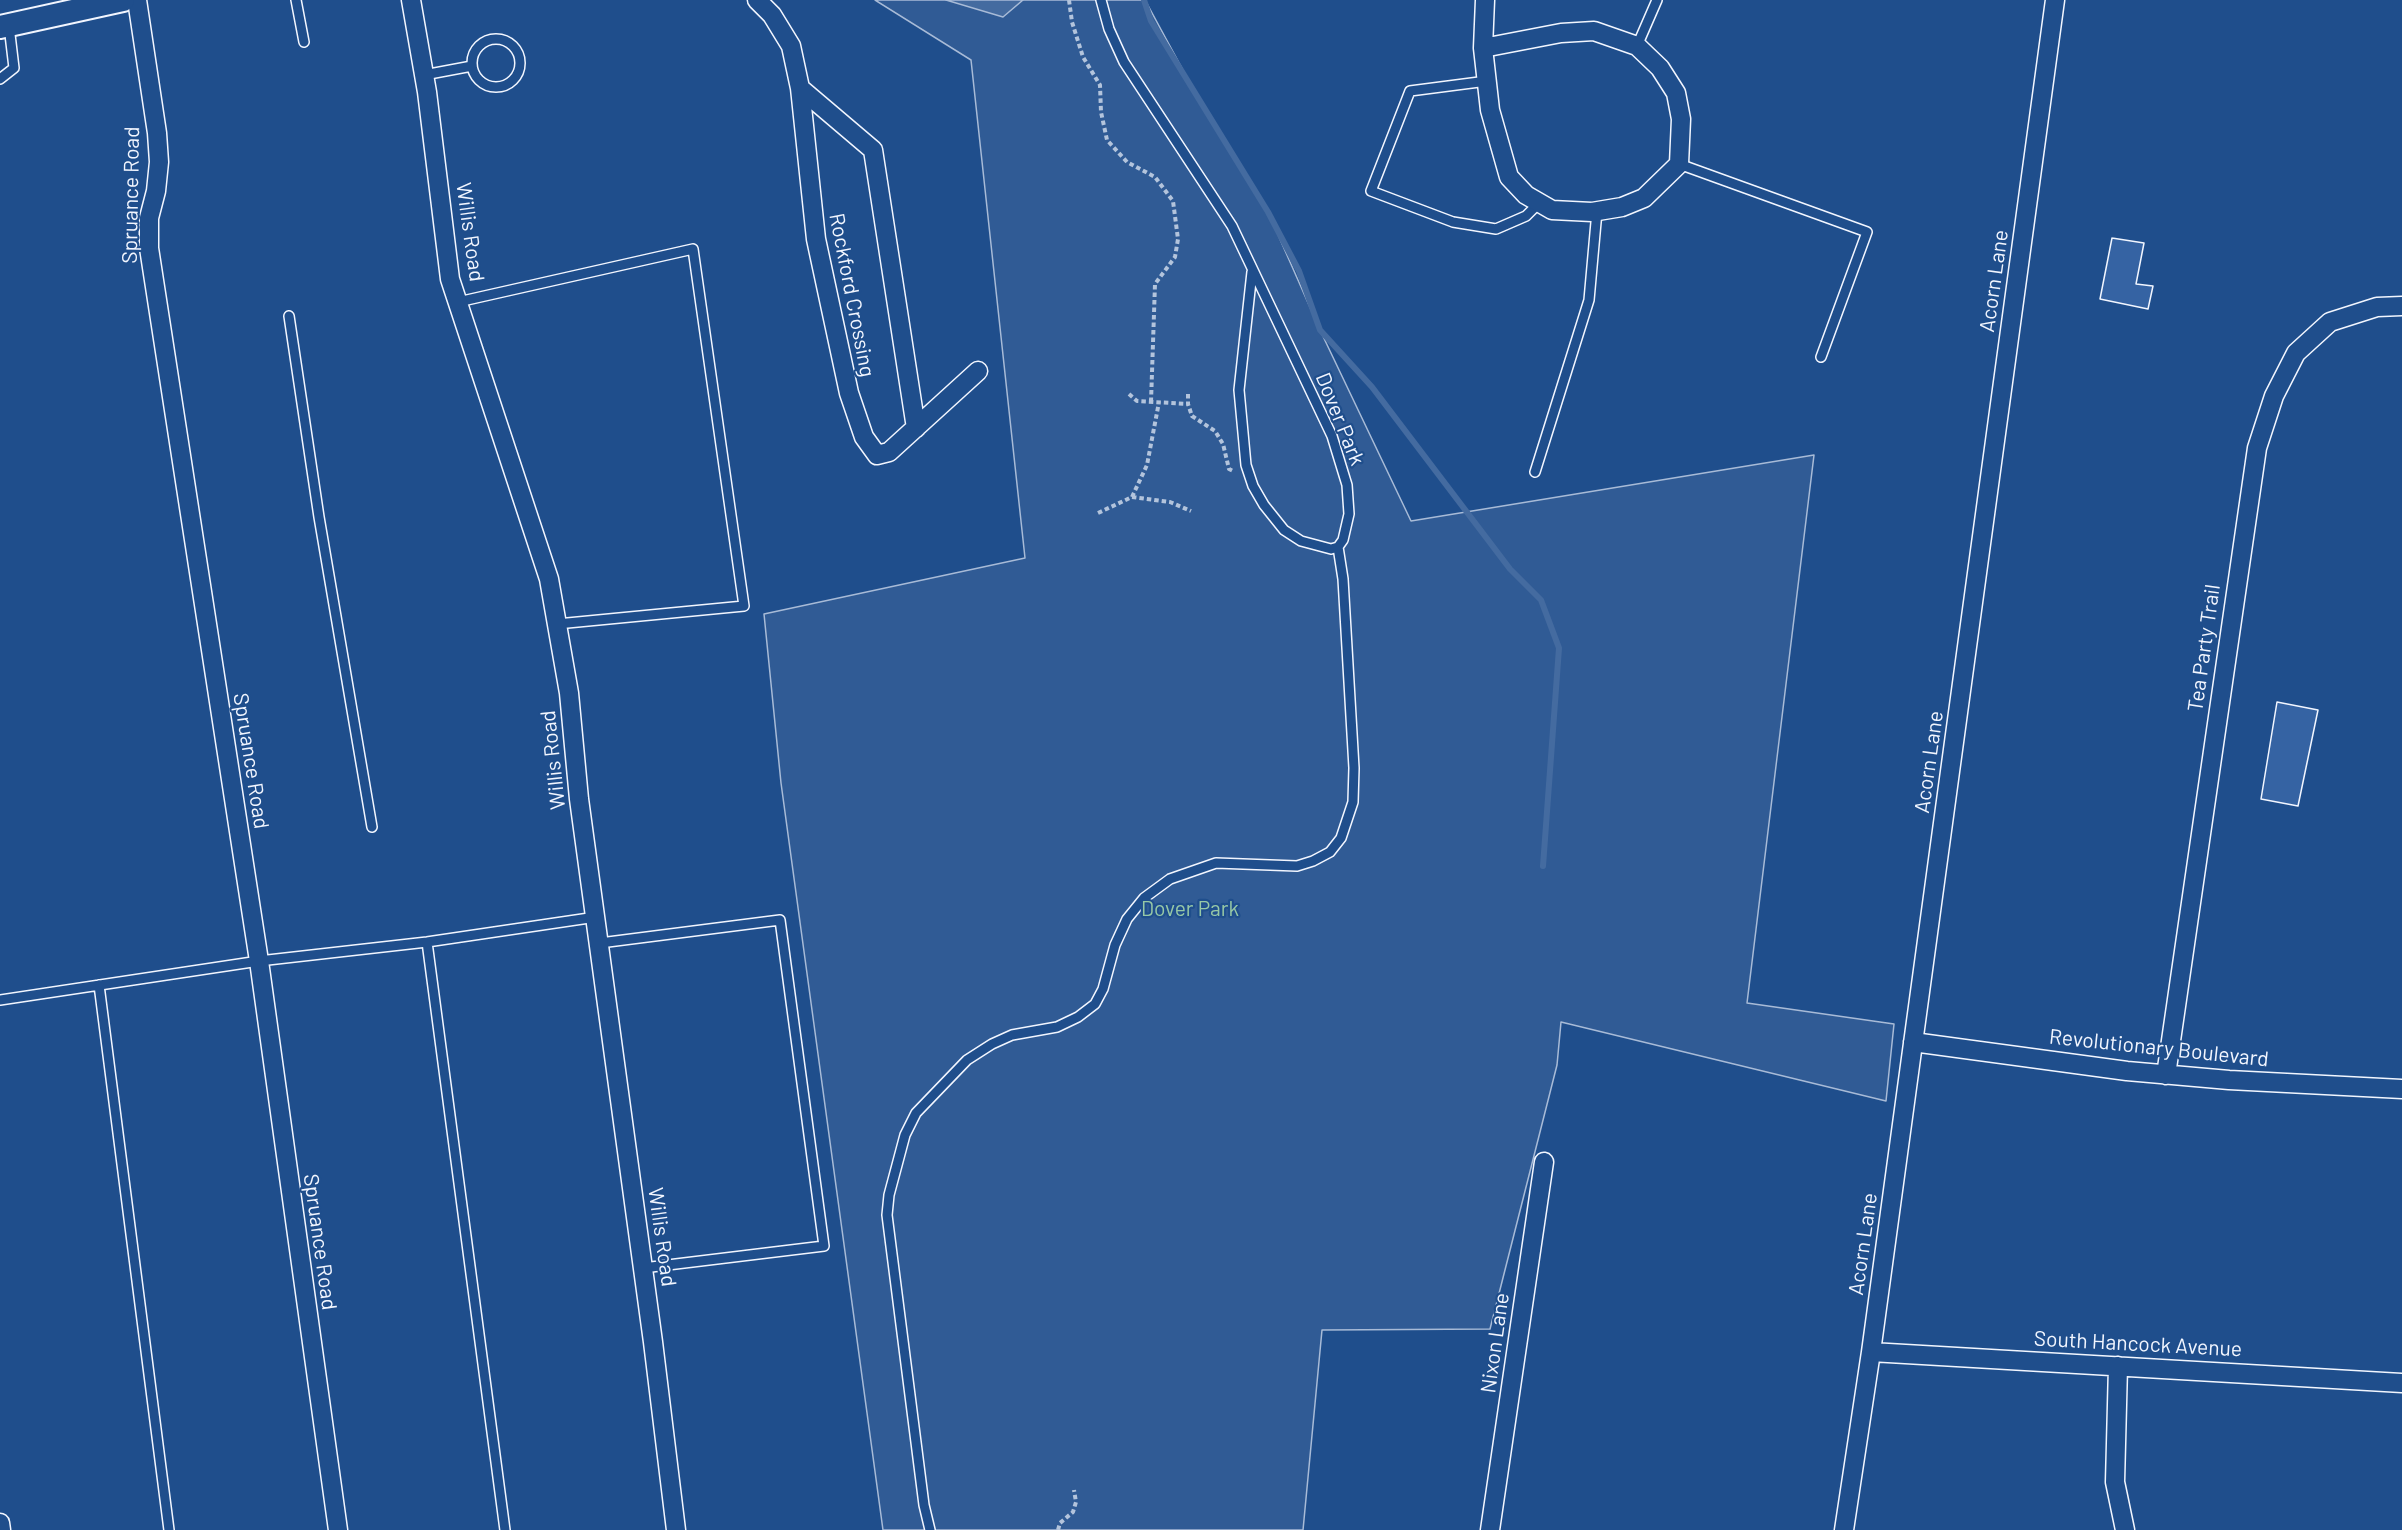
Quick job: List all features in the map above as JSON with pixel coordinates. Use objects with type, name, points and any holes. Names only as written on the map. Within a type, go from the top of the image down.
[{"type":"street","points":[[4,26],[123,0]]},
{"type":"street","name":"Spruance Road","points":[[137,0],[157,133],[159,162],[156,191],[149,218],[149,248],[259,961],[338,1530]]},
{"type":"street","name":"Willis Road","points":[[411,0],[424,75],[450,279],[549,579],[569,693],[579,800],[600,943],[676,1530]]},
{"type":"street","name":"Rockford Crossing","points":[[757,0],[772,15],[790,46],[800,88],[816,239],[849,393],[864,437],[877,455],[889,452],[978,371]]},
{"type":"street","points":[[1483,48],[1561,33],[1593,31],[1637,46],[1660,68],[1676,93],[1681,119],[1679,164],[1644,198],[1622,207],[1597,211],[1552,210],[1526,195],[1509,177],[1490,110],[1483,48],[1485,0]]},
{"type":"street","name":"Acorn Lane","points":[[1844,1530],[1871,1352],[2055,0]]},
{"type":"street","name":"Rockford Crossing","points":[[800,88],[873,150],[916,428]]},
{"type":"street","name":"Tea Party Trail","points":[[2166,1075],[2242,535],[2257,448],[2274,396],[2296,353],[2330,322],[2377,307],[2402,306]]},
{"type":"street","name":"Revolutionary Boulevard","points":[[1913,1042],[2166,1075],[2402,1089]]},
{"type":"street","name":"Nixon Lane","points":[[1490,1530],[1544,1162]]},
{"type":"street","name":"South Hancock Avenue","points":[[1871,1352],[2402,1383]]},
{"type":"street","points":[[2118,1366],[2115,1482],[2125,1530]]},
{"type":"street","points":[[0,1523],[1,1530]]},
{"type":"lane","points":[[296,0],[304,42]]},
{"type":"lane","name":"Dover Park","points":[[1101,0],[1108,29],[1124,62],[1217,201],[1243,248],[1252,272],[1322,413],[1339,454],[1347,485],[1347,529],[1338,547],[1324,549],[1284,530],[1264,505],[1253,486],[1246,465],[1239,390],[1252,272]]},
{"type":"lane","points":[[1637,46],[1657,0]]},
{"type":"lane","points":[[0,79],[14,68],[4,26]]},
{"type":"lane","points":[[492,39],[504,40],[511,44],[519,58],[518,72],[514,79],[499,87],[483,83],[474,74],[472,66],[475,50],[480,44],[492,39]]},
{"type":"lane","points":[[424,75],[472,66]]},
{"type":"lane","points":[[1486,81],[1410,91],[1371,191],[1453,222],[1496,229],[1526,216],[1539,203]]},
{"type":"lane","points":[[1679,164],[1867,232],[1821,357]]},
{"type":"lane","points":[[1535,472],[1589,300],[1597,211]]},
{"type":"lane","points":[[458,302],[693,249],[744,606],[557,624]]},
{"type":"lane","points":[[289,316],[319,517],[372,827]]},
{"type":"lane","points":[[930,1530],[924,1505],[887,1215],[889,1195],[905,1135],[916,1113],[968,1060],[992,1044],[1012,1035],[1057,1027],[1078,1017],[1095,1004],[1103,989],[1115,945],[1127,919],[1144,898],[1170,879],[1216,862],[1297,867],[1330,852],[1341,838],[1353,802],[1354,768],[1343,579],[1338,547]]},
{"type":"lane","points":[[0,1000],[259,961],[427,942],[596,917]]},
{"type":"lane","points":[[600,943],[780,920],[824,1246],[643,1268]]},
{"type":"lane","points":[[427,942],[505,1530]]},
{"type":"lane","points":[[99,985],[169,1530]]},
{"type":"path","points":[[1069,0],[1072,22],[1083,57],[1100,85],[1101,112],[1107,140],[1127,162],[1155,177],[1173,201],[1178,239],[1175,256],[1155,284],[1151,402]]},
{"type":"path","points":[[1130,394],[1137,401],[1188,404]]},
{"type":"path","points":[[1188,394],[1192,416],[1215,431],[1223,444],[1229,469],[1237,474]]},
{"type":"path","points":[[1131,497],[1147,465],[1159,402]]},
{"type":"path","points":[[1098,513],[1131,497],[1170,502],[1191,511]]},
{"type":"path","points":[[1058,1530],[1060,1523],[1072,1512],[1076,1502],[1074,1490]]},
{"type":"shaded area","name":"Dover Park","points":[[875,0],[1145,0],[1204,109],[1268,212],[1320,330],[1411,521],[1814,455],[1747,1003],[1894,1024],[1886,1101],[1561,1022],[1557,1065],[1490,1329],[1322,1330],[1303,1530],[883,1530],[781,783],[764,614],[1025,558],[971,60]]},
{"type":"shaded area","points":[[946,0],[1023,0],[1003,17]]},
{"type":"building","points":[[2112,238],[2144,243],[2136,284],[2153,286],[2148,309],[2100,299]]},
{"type":"building","points":[[2277,702],[2318,710],[2298,806],[2261,799]]},
{"type":"waterway","points":[[1144,0],[1151,21],[1268,212],[1299,271],[1320,330],[1372,387],[1510,569],[1541,600],[1559,648],[1543,866]]}]
